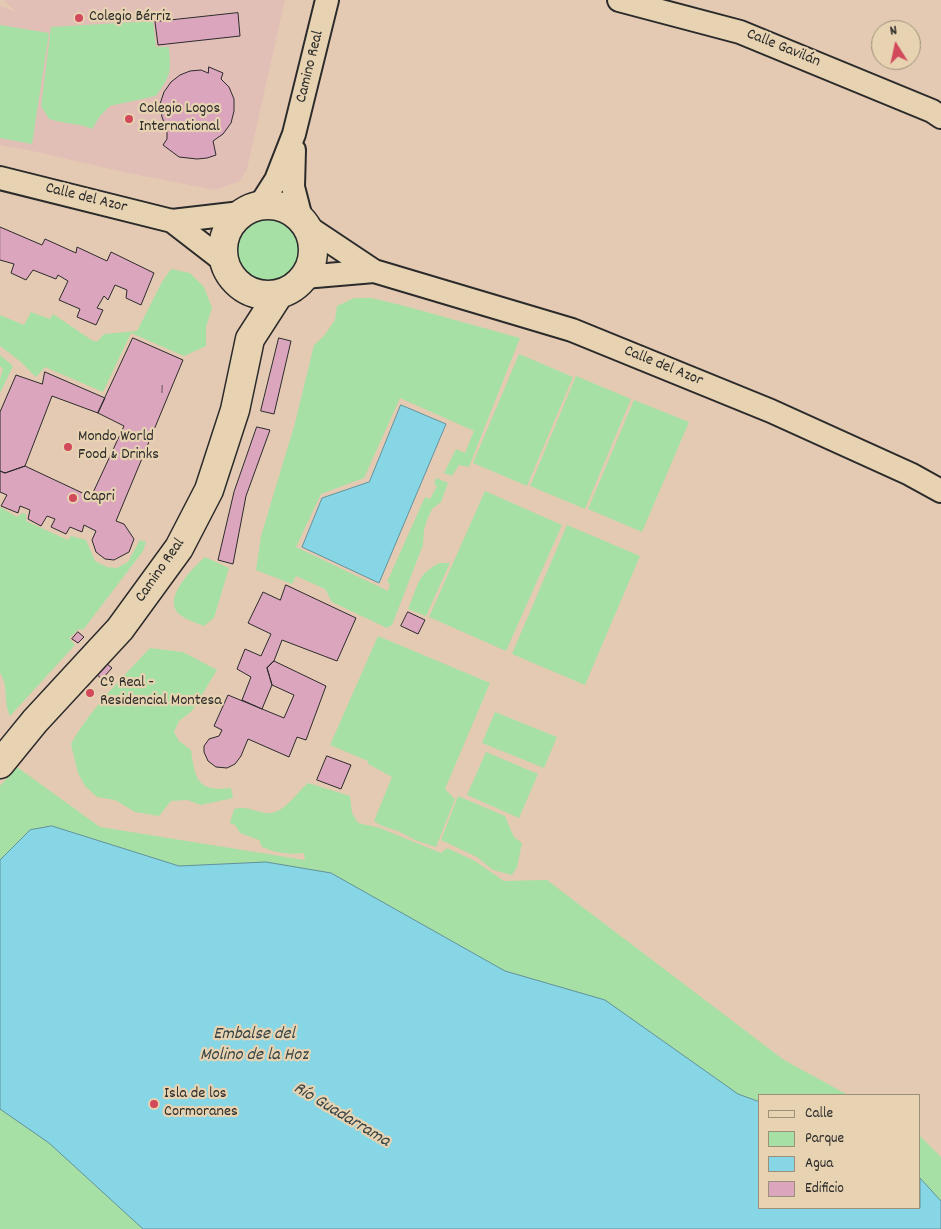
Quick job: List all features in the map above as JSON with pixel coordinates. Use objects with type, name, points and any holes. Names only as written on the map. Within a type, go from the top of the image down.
[{"type":"street","name":"Camino Real","points":[[251,209],[276,180],[294,134],[327,0]]},
{"type":"street","name":"Calle Gavilán","points":[[619,0],[740,32],[932,111],[941,117]]},
{"type":"street","name":"Camino Real","points":[[294,134],[293,187],[304,223]]},
{"type":"street","name":"Calle del Azor","points":[[0,178],[172,221],[251,209]]},
{"type":"street","points":[[282,206],[304,223],[312,239],[314,253],[311,265],[304,277],[293,287],[279,294],[259,294],[241,286],[234,279],[224,262],[223,248],[225,235],[232,223],[251,209],[282,206]]},
{"type":"street","name":"Calle del Azor","points":[[172,221],[224,262]]},
{"type":"street","name":"Calle del Azor","points":[[304,223],[374,271],[572,330],[771,411],[910,474],[941,491]]},
{"type":"street","name":"Calle del Azor","points":[[304,277],[374,271]]},
{"type":"street","name":"Camino Real","points":[[241,286],[250,339]]},
{"type":"street","name":"Camino Real","points":[[0,764],[35,721],[120,629],[179,548],[209,490],[235,410],[250,339],[279,294]]},
{"type":"shaded area","name":"Colegio Logos International","points":[[4,0],[285,0],[247,169],[240,181],[215,190],[0,145],[0,6],[15,11]]},
{"type":"green space","points":[[153,21],[156,47],[169,47],[170,63],[165,83],[156,96],[110,106],[100,116],[92,129],[49,119],[41,106],[51,27]]},
{"type":"green space","points":[[0,25],[49,33],[32,144],[0,138]]},
{"type":"green space","points":[[262,217],[274,217],[291,226],[298,237],[300,249],[298,261],[291,272],[274,281],[262,281],[250,276],[241,267],[236,255],[236,243],[241,231],[250,222]]},
{"type":"green space","points":[[171,269],[190,273],[204,287],[212,308],[206,327],[206,346],[184,356],[131,333],[103,392],[45,367],[36,377],[21,362],[0,346],[0,315],[24,325],[31,312],[50,319],[53,314],[93,341],[98,341],[104,334],[137,331],[162,282]]},
{"type":"green space","points":[[354,298],[371,298],[401,305],[520,338],[469,467],[459,465],[452,476],[444,473],[456,449],[465,453],[474,431],[400,398],[364,478],[321,494],[296,547],[388,591],[390,584],[387,582],[425,497],[430,499],[437,486],[434,484],[436,478],[448,483],[441,502],[432,509],[427,520],[423,545],[392,625],[387,628],[332,602],[325,589],[296,576],[292,584],[256,570],[261,536],[295,423],[314,345],[324,336],[335,320],[337,306]]},
{"type":"green space","points":[[519,354],[573,377],[527,486],[473,463]]},
{"type":"green space","points":[[0,355],[13,366],[0,393],[0,379],[3,369],[0,366]]},
{"type":"green space","points":[[576,376],[631,399],[585,509],[530,486]]},
{"type":"green space","points":[[634,400],[689,422],[642,532],[588,509]]},
{"type":"green space","points":[[485,491],[562,525],[506,651],[429,617]]},
{"type":"green space","points":[[0,507],[17,517],[22,513],[26,514],[26,521],[68,540],[71,536],[86,540],[95,561],[107,567],[117,568],[128,562],[140,540],[146,542],[143,551],[83,630],[79,629],[69,638],[75,645],[10,716],[3,678],[0,673]]},
{"type":"green space","points":[[567,525],[640,556],[585,685],[512,654]]},
{"type":"green space","points":[[205,557],[229,568],[214,618],[204,626],[183,617],[177,612],[174,598],[182,582]]},
{"type":"green space","points":[[440,563],[450,563],[426,616],[408,609],[422,577],[432,567]]},
{"type":"green space","points":[[378,636],[490,683],[445,789],[455,799],[436,847],[415,840],[374,821],[392,777],[368,764],[368,761],[330,745]]},
{"type":"green space","points":[[150,648],[183,652],[217,670],[192,711],[179,721],[174,732],[179,741],[191,750],[194,769],[200,782],[211,788],[231,788],[233,798],[201,805],[187,800],[171,801],[159,816],[135,812],[115,800],[97,797],[85,786],[78,773],[71,744],[97,706]]},
{"type":"green space","points":[[495,712],[557,737],[544,768],[482,743]]},
{"type":"green space","points":[[486,752],[538,774],[519,818],[467,795]]},
{"type":"green space","name":"Embalse del Molino de la Hoz","points":[[17,767],[100,827],[305,860],[304,853],[283,853],[262,847],[259,840],[240,833],[235,825],[230,823],[234,809],[247,808],[265,813],[278,811],[289,803],[308,783],[350,796],[352,813],[358,823],[380,828],[441,853],[447,848],[475,861],[504,881],[547,880],[784,1060],[846,1094],[758,1094],[758,1209],[921,1209],[921,1137],[941,1157],[941,1229],[0,1229],[0,786]]},
{"type":"green space","points":[[458,796],[505,816],[514,837],[522,843],[517,867],[512,875],[493,870],[477,857],[441,840]]},
{"type":"water","points":[[401,405],[446,424],[379,583],[302,547],[322,498],[369,482]]},
{"type":"water","name":"Embalse del Molino de la Hoz","points":[[52,826],[179,866],[266,862],[331,873],[505,971],[605,1000],[738,1094],[758,1101],[758,1209],[921,1209],[921,1179],[941,1201],[941,1229],[143,1229],[49,1143],[0,1109],[0,860],[30,830]]},
{"type":"building","points":[[238,13],[240,36],[158,45],[155,22]]},
{"type":"building","points":[[209,67],[223,73],[221,79],[229,87],[234,99],[231,123],[223,134],[213,141],[216,155],[197,159],[179,157],[163,145],[167,139],[167,130],[160,104],[164,92],[171,82],[180,75],[190,71],[201,70],[208,73]]},
{"type":"building","points":[[0,227],[42,245],[45,239],[76,253],[77,247],[107,261],[111,252],[154,273],[141,305],[126,298],[127,290],[115,285],[108,300],[104,296],[97,308],[103,310],[96,325],[77,317],[80,309],[59,300],[68,281],[58,275],[56,279],[33,270],[26,280],[11,273],[14,264],[0,260]]},
{"type":"building","points":[[133,338],[183,360],[116,521],[124,524],[134,539],[129,552],[114,560],[105,559],[96,552],[92,540],[96,531],[84,525],[82,532],[70,527],[66,534],[51,527],[55,519],[47,516],[41,526],[28,519],[30,510],[20,506],[18,513],[1,506],[7,495],[0,492],[0,471],[5,473],[25,466],[91,497],[124,426],[98,413]]},
{"type":"building","points":[[279,338],[291,341],[274,414],[261,411]]},
{"type":"building","points":[[45,372],[105,398],[98,413],[52,396],[25,466],[5,473],[0,471],[0,412],[16,375],[42,384]]},
{"type":"building","points":[[257,427],[270,430],[246,496],[233,564],[218,560],[234,492]]},
{"type":"building","points":[[286,585],[356,618],[337,661],[282,640],[274,661],[267,668],[272,685],[262,709],[242,700],[251,677],[237,669],[245,649],[261,656],[271,634],[248,623],[263,592],[280,600]]},
{"type":"building","points":[[408,612],[425,620],[418,634],[401,626]]},
{"type":"building","points":[[78,632],[84,637],[78,643],[72,639]]},
{"type":"building","points":[[274,661],[326,686],[306,740],[297,737],[289,757],[248,739],[241,756],[235,764],[227,768],[216,767],[208,761],[204,752],[204,746],[209,739],[219,736],[222,730],[214,726],[228,695],[284,718],[294,695],[272,685],[267,668]]},
{"type":"building","points":[[106,663],[112,668],[102,679],[96,674]]},
{"type":"building","points":[[327,756],[351,765],[341,789],[317,780]]},
{"type":"place","name":"Colegio Bérriz","points":[[79,18]]},
{"type":"place","name":"Colegio Logos International","points":[[129,119]]},
{"type":"place","name":"Mondo World Food & Drinks","points":[[68,447]]},
{"type":"place","name":"Capri","points":[[73,498]]},
{"type":"place","name":"Cº Real - Residencial Montesa","points":[[90,693]]},
{"type":"place","name":"Isla de los Cormoranes","points":[[154,1104]]},
{"type":"water label","name":"Río Guadarrama","points":[[341,1116]]}]
